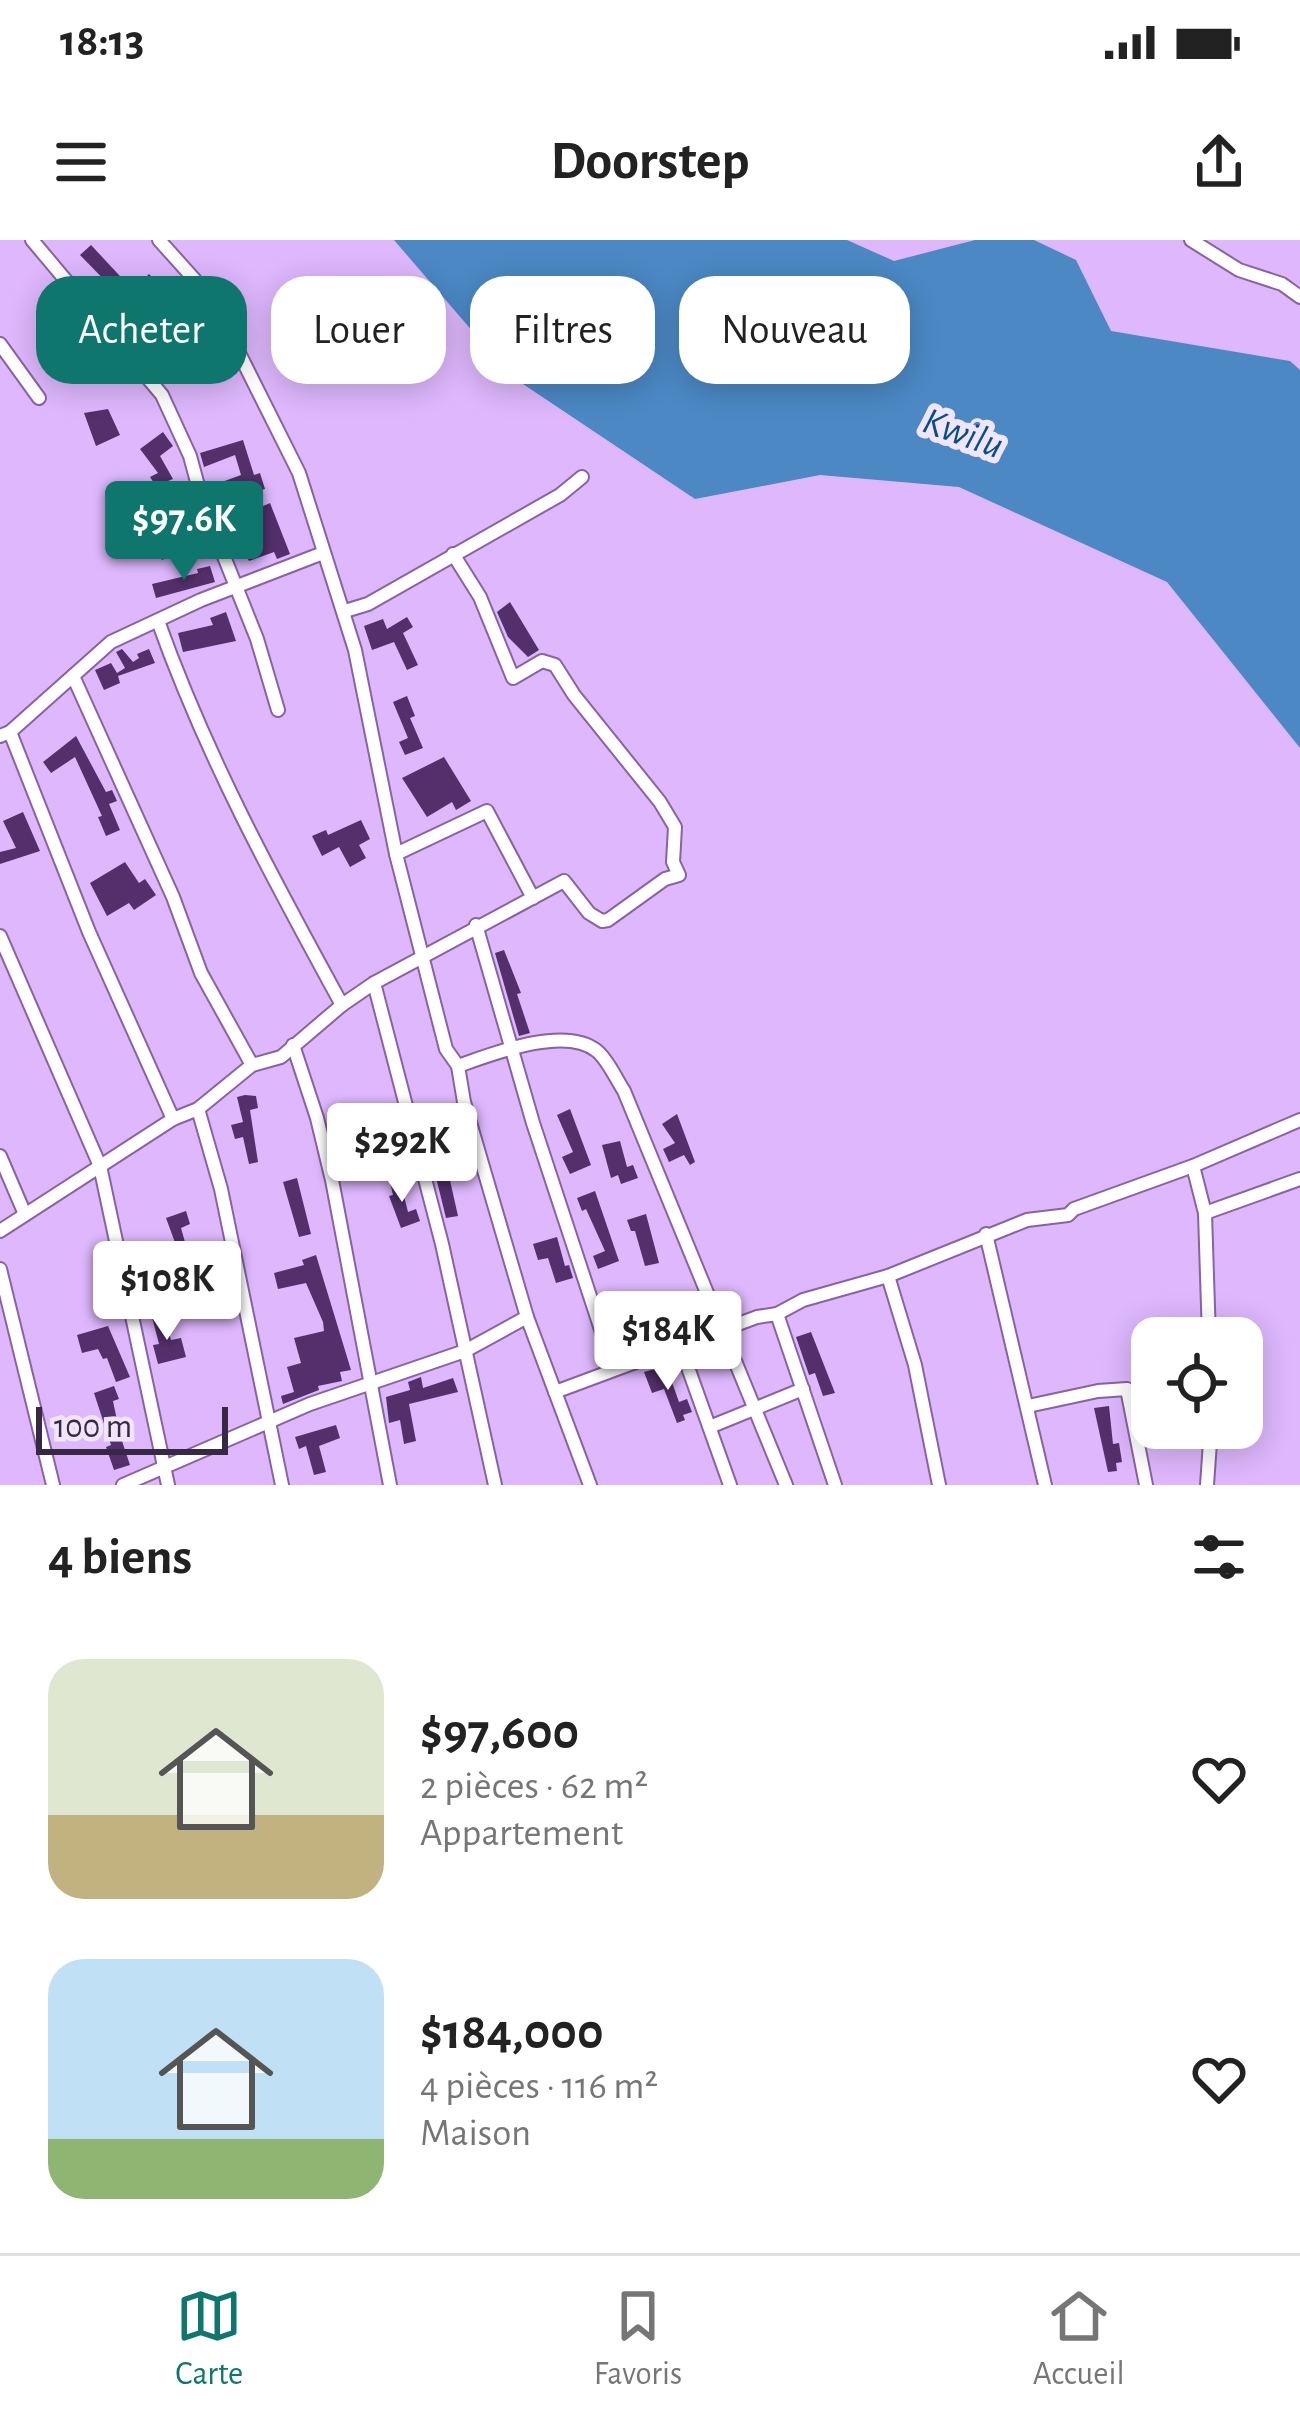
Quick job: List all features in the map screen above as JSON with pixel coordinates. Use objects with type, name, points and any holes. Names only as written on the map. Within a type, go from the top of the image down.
[{"type":"street","points":[[32,240],[162,395],[190,456],[278,710]]},
{"type":"street","points":[[159,240],[214,309],[298,473],[345,611],[396,854],[446,1049],[458,1066],[464,1102],[527,1317],[590,1485]]},
{"type":"street","points":[[1191,240],[1239,270],[1282,284],[1300,297]]},
{"type":"street","points":[[0,344],[39,398]]},
{"type":"street","points":[[345,611],[368,604],[560,495],[582,477]]},
{"type":"street","points":[[173,1119],[5,734],[111,642],[322,553]]},
{"type":"street","points":[[0,1231],[173,1119],[198,1109],[252,1065],[270,1063],[374,983],[476,925],[564,881],[589,913],[608,920],[664,879],[679,874],[673,862],[675,827],[660,802],[555,664],[542,661],[512,678],[480,597],[453,554]]},
{"type":"street","points":[[158,621],[190,713],[228,793],[342,1005]]},
{"type":"street","points":[[74,676],[173,897],[200,973],[252,1065]]},
{"type":"street","points":[[396,854],[487,811],[533,898]]},
{"type":"street","points":[[476,925],[614,1369]]},
{"type":"street","points":[[0,936],[100,1166],[168,1485]]},
{"type":"street","points":[[374,983],[442,1244],[495,1485]]},
{"type":"street","points":[[458,1066],[511,1047],[564,1040],[599,1052],[624,1091],[786,1485]]},
{"type":"street","points":[[292,1045],[332,1180],[390,1485]]},
{"type":"street","points":[[198,1109],[221,1189],[282,1485]]},
{"type":"street","points":[[555,1392],[777,1314],[803,1300],[888,1276],[986,1234],[1027,1220],[1069,1215],[1073,1209],[1193,1166],[1300,1120]]},
{"type":"street","points":[[0,1156],[24,1212]]},
{"type":"street","points":[[1193,1166],[1205,1213],[1208,1317]]},
{"type":"street","points":[[1205,1213],[1300,1179]]},
{"type":"street","points":[[986,1234],[1046,1485]]},
{"type":"street","points":[[0,1269],[53,1485]]},
{"type":"street","points":[[888,1276],[915,1365],[939,1485]]},
{"type":"street","points":[[777,1314],[835,1485]]},
{"type":"street","points":[[123,1485],[310,1405],[465,1351],[527,1317]]},
{"type":"street","points":[[681,1348],[730,1485]]},
{"type":"street","points":[[712,1426],[803,1389]]},
{"type":"street","points":[[1028,1406],[1127,1389],[1146,1485]]},
{"type":"street","points":[[1207,1485],[1210,1449]]},
{"type":"water","name":"Kwilu","points":[[394,240],[847,240],[894,261],[975,240],[1034,240],[1076,260],[1111,331],[1290,361],[1300,370],[1300,748],[1167,582],[959,487],[820,475],[695,499],[523,384],[655,384],[655,276],[470,276],[470,328],[446,300],[446,276],[425,276]]},
{"type":"building","points":[[91,245],[120,276],[101,276],[80,255]]},
{"type":"building","points":[[108,409],[120,435],[96,446],[84,413]]},
{"type":"building","points":[[163,432],[173,446],[160,456],[173,479],[156,486],[150,477],[158,473],[140,449]]},
{"type":"building","points":[[243,440],[254,475],[260,473],[265,489],[225,502],[219,483],[241,475],[235,455],[204,467],[200,453]]},
{"type":"building","points":[[181,495],[185,505],[157,517],[167,537],[195,525],[204,546],[162,560],[146,526],[142,528],[135,519]]},
{"type":"building","points":[[270,503],[290,554],[277,559],[274,552],[249,561],[230,521]]},
{"type":"building","points":[[210,566],[215,582],[156,598],[152,584]]},
{"type":"building","points":[[510,602],[539,650],[528,657],[508,637],[497,612]]},
{"type":"building","points":[[226,612],[236,641],[183,652],[178,633],[213,625],[210,618]]},
{"type":"building","points":[[407,617],[413,627],[403,633],[418,665],[407,670],[394,642],[372,650],[364,626],[383,619],[387,629]]},
{"type":"building","points":[[122,649],[133,662],[137,654],[149,649],[155,663],[118,676],[120,683],[104,690],[95,670],[111,663],[117,673],[125,668],[116,652]]},
{"type":"building","points":[[407,696],[415,716],[410,718],[423,748],[405,755],[399,742],[408,738],[393,702]]},
{"type":"building","points":[[76,736],[106,792],[112,790],[117,801],[109,804],[120,830],[106,836],[75,757],[51,773],[43,762]]},
{"type":"building","points":[[444,757],[471,801],[456,810],[452,802],[427,817],[402,778]]},
{"type":"building","points":[[23,812],[40,851],[0,864],[0,852],[16,848],[3,821]]},
{"type":"building","points":[[361,820],[370,839],[359,845],[366,858],[350,867],[339,847],[322,856],[312,836],[326,830],[328,835]]},
{"type":"building","points":[[125,862],[139,883],[145,879],[156,895],[134,910],[129,903],[107,916],[90,883]]},
{"type":"building","points":[[504,950],[530,1033],[519,1036],[495,953]]},
{"type":"building","points":[[256,1096],[258,1108],[250,1110],[258,1162],[249,1164],[243,1137],[235,1139],[231,1125],[243,1122],[237,1097]]},
{"type":"building","points":[[570,1109],[591,1165],[570,1174],[562,1157],[573,1152],[557,1115]]},
{"type":"building","points":[[677,1114],[695,1162],[690,1165],[684,1155],[669,1162],[663,1149],[675,1143],[662,1124]]},
{"type":"building","points":[[620,1141],[627,1167],[633,1165],[638,1178],[621,1184],[618,1175],[611,1178],[602,1145]]},
{"type":"building","points":[[445,1158],[458,1216],[446,1218],[432,1161]]},
{"type":"building","points":[[399,1176],[408,1212],[416,1209],[420,1221],[401,1228],[389,1196],[393,1195],[389,1178]]},
{"type":"building","points":[[297,1178],[311,1234],[299,1237],[283,1182]]},
{"type":"building","points":[[595,1191],[619,1261],[598,1269],[593,1256],[605,1251],[577,1198]]},
{"type":"building","points":[[186,1211],[190,1224],[181,1228],[192,1267],[177,1271],[171,1249],[177,1248],[166,1218]]},
{"type":"building","points":[[646,1214],[659,1263],[645,1266],[627,1220]]},
{"type":"building","points":[[557,1237],[573,1278],[556,1283],[548,1258],[538,1260],[533,1244]]},
{"type":"building","points":[[316,1255],[351,1370],[340,1372],[342,1381],[318,1386],[319,1390],[283,1404],[281,1396],[294,1392],[287,1367],[301,1363],[294,1338],[324,1331],[306,1283],[278,1289],[274,1273],[304,1265],[302,1260]]},
{"type":"building","points":[[698,1298],[704,1312],[658,1333],[652,1317]]},
{"type":"building","points":[[164,1314],[171,1340],[181,1338],[186,1357],[158,1364],[152,1317]]},
{"type":"building","points":[[108,1326],[130,1377],[116,1382],[107,1358],[98,1349],[82,1353],[77,1335]]},
{"type":"building","points":[[811,1332],[835,1393],[823,1396],[815,1373],[809,1375],[796,1337]]},
{"type":"building","points":[[655,1369],[657,1374],[668,1371],[679,1402],[687,1399],[692,1412],[683,1415],[685,1420],[677,1423],[664,1389],[652,1393],[644,1372]]},
{"type":"building","points":[[421,1377],[423,1388],[453,1378],[458,1392],[409,1404],[416,1441],[404,1444],[400,1420],[389,1423],[386,1397],[410,1390],[408,1382]]},
{"type":"building","points":[[114,1386],[119,1399],[113,1401],[130,1465],[114,1470],[94,1393]]},
{"type":"building","points":[[1109,1406],[1113,1444],[1119,1443],[1122,1462],[1116,1463],[1117,1471],[1108,1472],[1094,1408]]},
{"type":"building","points":[[336,1425],[340,1438],[319,1446],[326,1472],[314,1475],[306,1446],[299,1449],[295,1437]]}]
